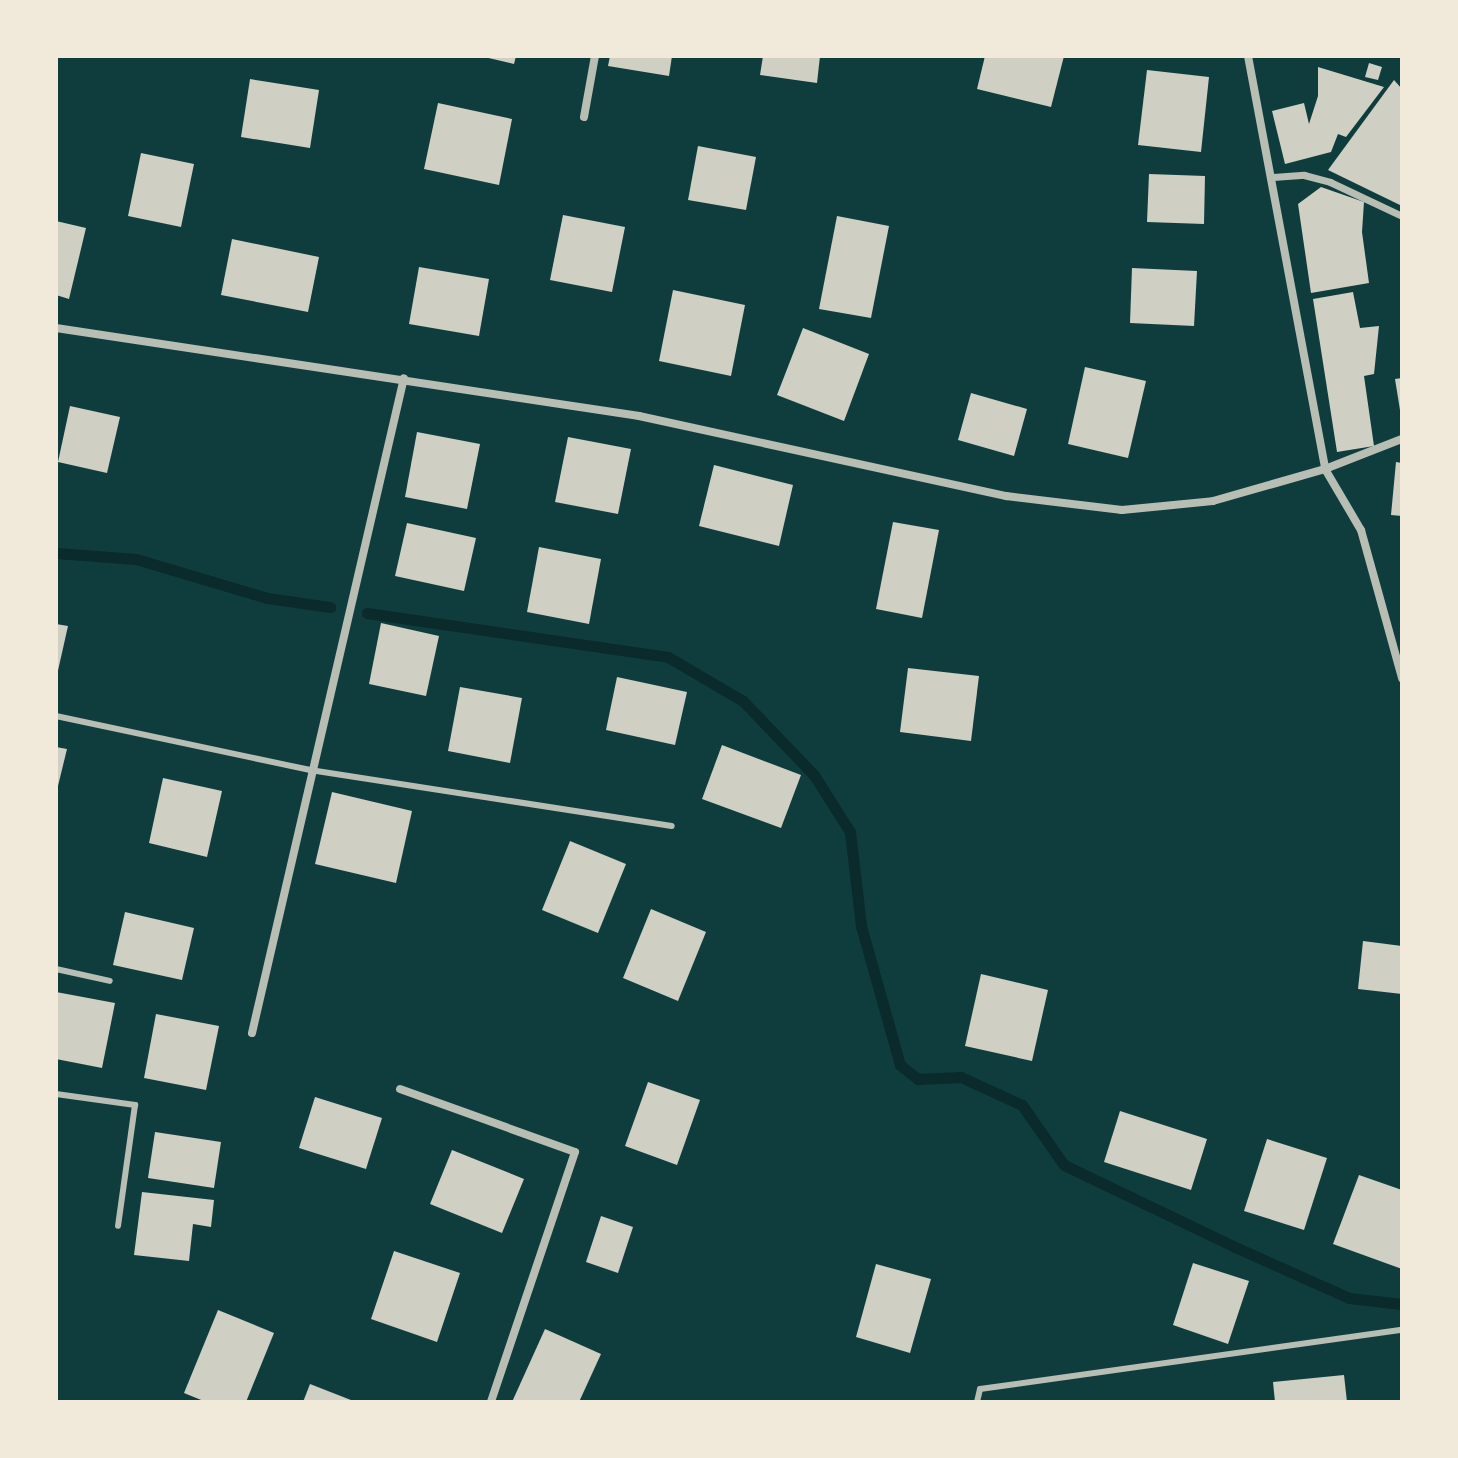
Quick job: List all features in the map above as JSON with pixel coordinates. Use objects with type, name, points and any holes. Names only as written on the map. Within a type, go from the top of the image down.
[{"type":"street","points":[[584,117],[595,56]]},
{"type":"street","points":[[1248,56],[1325,469],[1361,530],[1402,678]]},
{"type":"street","points":[[1273,177],[1304,175],[1330,182],[1402,216]]},
{"type":"street","points":[[56,328],[404,378],[639,416],[1006,496],[1122,510],[1213,501],[1325,469],[1402,439]]},
{"type":"street","points":[[252,1033],[310,770],[404,378]]},
{"type":"street","points":[[400,1089],[575,1152],[491,1402]]},
{"type":"lane","points":[[56,716],[310,770],[672,826]]},
{"type":"lane","points":[[56,969],[110,981]]},
{"type":"lane","points":[[56,1094],[135,1105],[118,1226]]},
{"type":"lane","points":[[977,1402],[980,1389],[1402,1330]]},
{"type":"building","points":[[480,56],[516,56],[514,64]]},
{"type":"building","points":[[610,56],[672,56],[669,76],[608,66]]},
{"type":"building","points":[[763,56],[820,56],[817,83],[760,75]]},
{"type":"building","points":[[985,56],[1064,56],[1051,107],[977,89]]},
{"type":"building","points":[[1369,63],[1382,67],[1378,80],[1365,77]]},
{"type":"building","points":[[1318,67],[1384,87],[1346,137],[1338,134],[1331,152],[1285,164],[1272,111],[1304,103],[1309,124],[1318,96]]},
{"type":"building","points":[[1147,70],[1209,77],[1201,152],[1138,145]]},
{"type":"building","points":[[250,79],[319,90],[310,148],[241,137]]},
{"type":"building","points":[[1394,80],[1402,89],[1402,206],[1328,170]]},
{"type":"building","points":[[438,103],[512,119],[499,185],[424,169]]},
{"type":"building","points":[[698,146],[756,157],[746,210],[688,200]]},
{"type":"building","points":[[141,153],[194,164],[181,227],[128,216]]},
{"type":"building","points":[[1149,174],[1205,176],[1204,224],[1147,222]]},
{"type":"building","points":[[1321,187],[1364,202],[1362,232],[1369,283],[1311,293],[1298,204]]},
{"type":"building","points":[[563,215],[625,227],[612,292],[550,280]]},
{"type":"building","points":[[837,216],[889,226],[871,318],[819,309]]},
{"type":"building","points":[[56,221],[86,228],[69,299],[56,295]]},
{"type":"building","points":[[232,239],[319,257],[308,312],[221,295]]},
{"type":"building","points":[[419,267],[489,279],[479,336],[409,324]]},
{"type":"building","points":[[1132,268],[1197,271],[1194,326],[1130,323]]},
{"type":"building","points":[[673,290],[745,305],[731,376],[659,361]]},
{"type":"building","points":[[1353,292],[1360,328],[1379,326],[1374,374],[1364,376],[1374,446],[1337,452],[1313,299]]},
{"type":"building","points":[[803,328],[869,354],[844,421],[777,395]]},
{"type":"building","points":[[1085,367],[1146,381],[1128,458],[1068,444]]},
{"type":"building","points":[[1402,378],[1402,410],[1400,410],[1395,379]]},
{"type":"building","points":[[971,393],[1027,409],[1014,456],[958,440]]},
{"type":"building","points":[[70,406],[120,417],[107,473],[58,462]]},
{"type":"building","points":[[417,432],[480,444],[467,509],[405,497]]},
{"type":"building","points":[[568,437],[631,449],[618,514],[555,502]]},
{"type":"building","points":[[1396,462],[1402,463],[1402,516],[1391,515]]},
{"type":"building","points":[[714,465],[793,485],[779,546],[699,526]]},
{"type":"building","points":[[893,522],[939,530],[922,618],[876,609]]},
{"type":"building","points":[[407,523],[476,538],[464,591],[395,576]]},
{"type":"building","points":[[539,547],[601,559],[589,624],[527,612]]},
{"type":"building","points":[[381,623],[439,636],[426,696],[369,684]]},
{"type":"building","points":[[56,624],[68,626],[57,675],[56,675]]},
{"type":"building","points":[[908,668],[979,676],[971,741],[900,732]]},
{"type":"building","points":[[617,677],[687,692],[675,745],[606,730]]},
{"type":"building","points":[[460,687],[522,698],[510,763],[448,751]]},
{"type":"building","points":[[722,745],[801,775],[781,828],[702,799]]},
{"type":"building","points":[[56,747],[67,749],[57,790],[56,790]]},
{"type":"building","points":[[163,778],[222,791],[207,857],[149,843]]},
{"type":"building","points":[[332,792],[412,811],[396,883],[315,864]]},
{"type":"building","points":[[570,841],[626,864],[598,933],[542,910]]},
{"type":"building","points":[[651,909],[706,932],[678,1001],[623,978]]},
{"type":"building","points":[[125,912],[194,928],[182,980],[113,965]]},
{"type":"building","points":[[1363,941],[1402,946],[1402,994],[1358,989]]},
{"type":"building","points":[[981,974],[1048,990],[1032,1061],[965,1046]]},
{"type":"building","points":[[56,992],[115,1003],[102,1068],[56,1059]]},
{"type":"building","points":[[156,1014],[219,1026],[206,1090],[144,1078]]},
{"type":"building","points":[[648,1082],[700,1100],[677,1165],[625,1146]]},
{"type":"building","points":[[315,1097],[382,1118],[366,1169],[299,1148]]},
{"type":"building","points":[[1120,1111],[1207,1139],[1191,1190],[1104,1162]]},
{"type":"building","points":[[155,1132],[221,1142],[214,1188],[148,1178]]},
{"type":"building","points":[[1267,1139],[1327,1158],[1304,1230],[1244,1211]]},
{"type":"building","points":[[452,1150],[524,1179],[502,1233],[430,1204]]},
{"type":"building","points":[[1359,1175],[1402,1190],[1402,1269],[1333,1244]]},
{"type":"building","points":[[142,1192],[214,1200],[211,1227],[193,1224],[189,1261],[134,1255]]},
{"type":"building","points":[[601,1216],[633,1227],[618,1273],[586,1262]]},
{"type":"building","points":[[394,1251],[460,1273],[437,1342],[371,1319]]},
{"type":"building","points":[[1193,1263],[1249,1281],[1228,1344],[1173,1325]]},
{"type":"building","points":[[876,1264],[931,1279],[910,1353],[856,1337]]},
{"type":"building","points":[[218,1310],[274,1333],[246,1402],[206,1402],[184,1393]]},
{"type":"building","points":[[545,1329],[601,1354],[579,1402],[512,1402]]},
{"type":"building","points":[[1344,1375],[1347,1402],[1275,1402],[1273,1382]]},
{"type":"building","points":[[310,1384],[356,1402],[303,1402]]},
{"type":"waterway","points":[[56,553],[136,559],[268,598],[330,607]]},
{"type":"waterway","points":[[367,613],[668,657],[743,701],[814,775],[850,832],[861,926],[900,1065],[918,1079],[961,1077],[1022,1105],[1064,1165],[1235,1247],[1349,1298],[1402,1304]]}]
